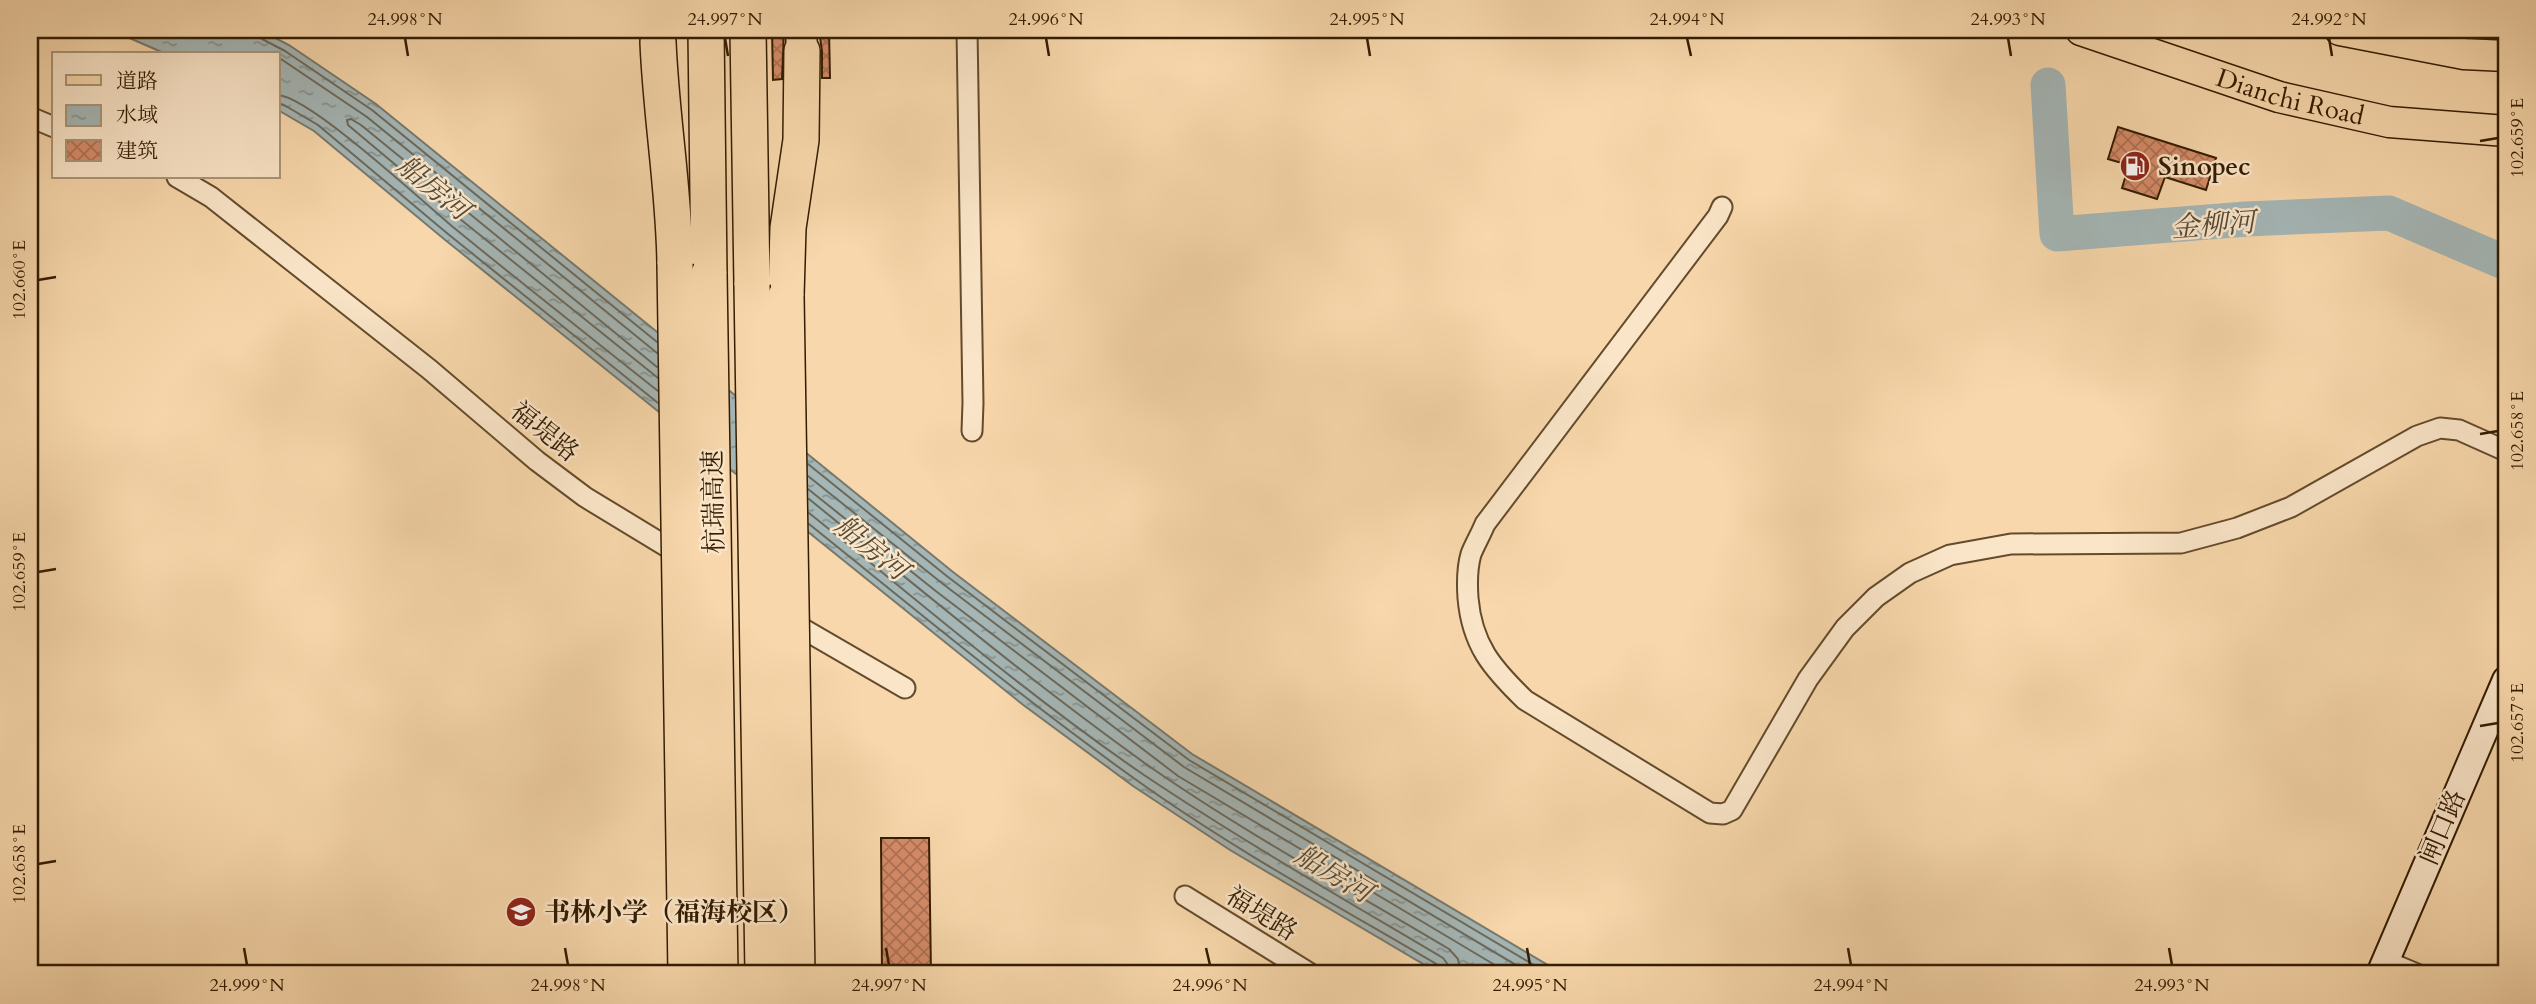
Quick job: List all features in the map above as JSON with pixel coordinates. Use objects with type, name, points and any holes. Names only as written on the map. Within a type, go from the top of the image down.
[{"type":"highway","name":"杭瑞高速","points":[[706,30],[720,974]]},
{"type":"highway","name":"杭瑞高速","points":[[748,30],[763,974]]},
{"type":"highway","points":[[658,36],[661,99],[673,205],[675,264],[686,974]]},
{"type":"highway","points":[[797,974],[786,296],[788,228],[801,140],[802,41]]},
{"type":"main road","name":"Dianchi Road","points":[[2081,30],[2279,97],[2389,122],[2506,131]]},
{"type":"main road","points":[[2340,30],[2464,54],[2506,55]]},
{"type":"street","points":[[967,30],[972,431]]},
{"type":"street","points":[[30,117],[52,126]]},
{"type":"street","name":"福堤路","points":[[179,178],[211,197],[429,369],[537,461],[584,497],[905,688]]},
{"type":"street","points":[[1722,207],[1718,216],[1485,524],[1471,555],[1467,584],[1470,620],[1479,647],[1501,677],[1525,700],[1710,813],[1723,814],[1732,810],[1808,679],[1845,628],[1876,597],[1910,572],[1950,555],[2011,544],[2181,543],[2237,528],[2291,507],[2417,436],[2440,428],[2459,430],[2506,451]]},
{"type":"street","name":"闸口路","points":[[2383,967],[2506,680]]},
{"type":"street","name":"福堤路","points":[[1185,896],[1311,974]]},
{"type":"street","points":[[2383,967],[2417,974]]},
{"type":"water","name":"船房河","points":[[111,30],[260,30],[289,45],[376,104],[953,572],[1192,754],[1563,974],[1440,974],[1230,850],[1133,786],[1022,704],[444,239],[314,131],[280,111],[280,52],[161,52]]},
{"type":"building","points":[[772,30],[784,30],[782,79],[773,80]]},
{"type":"building","points":[[819,30],[829,30],[830,78],[822,78]]},
{"type":"building","points":[[2118,127],[2216,158],[2206,190],[2165,177],[2157,199],[2122,188],[2129,165],[2108,159]]},
{"type":"building","points":[[881,838],[929,838],[931,974],[882,974]]},
{"type":"waterway","name":"金柳河","points":[[2048,85],[2057,234],[2246,219],[2389,213],[2506,263]]},
{"type":"place","name":"Sinopec","points":[[2135,166]]},
{"type":"place","name":"书林小学（福海校区）","points":[[521,912]]}]
